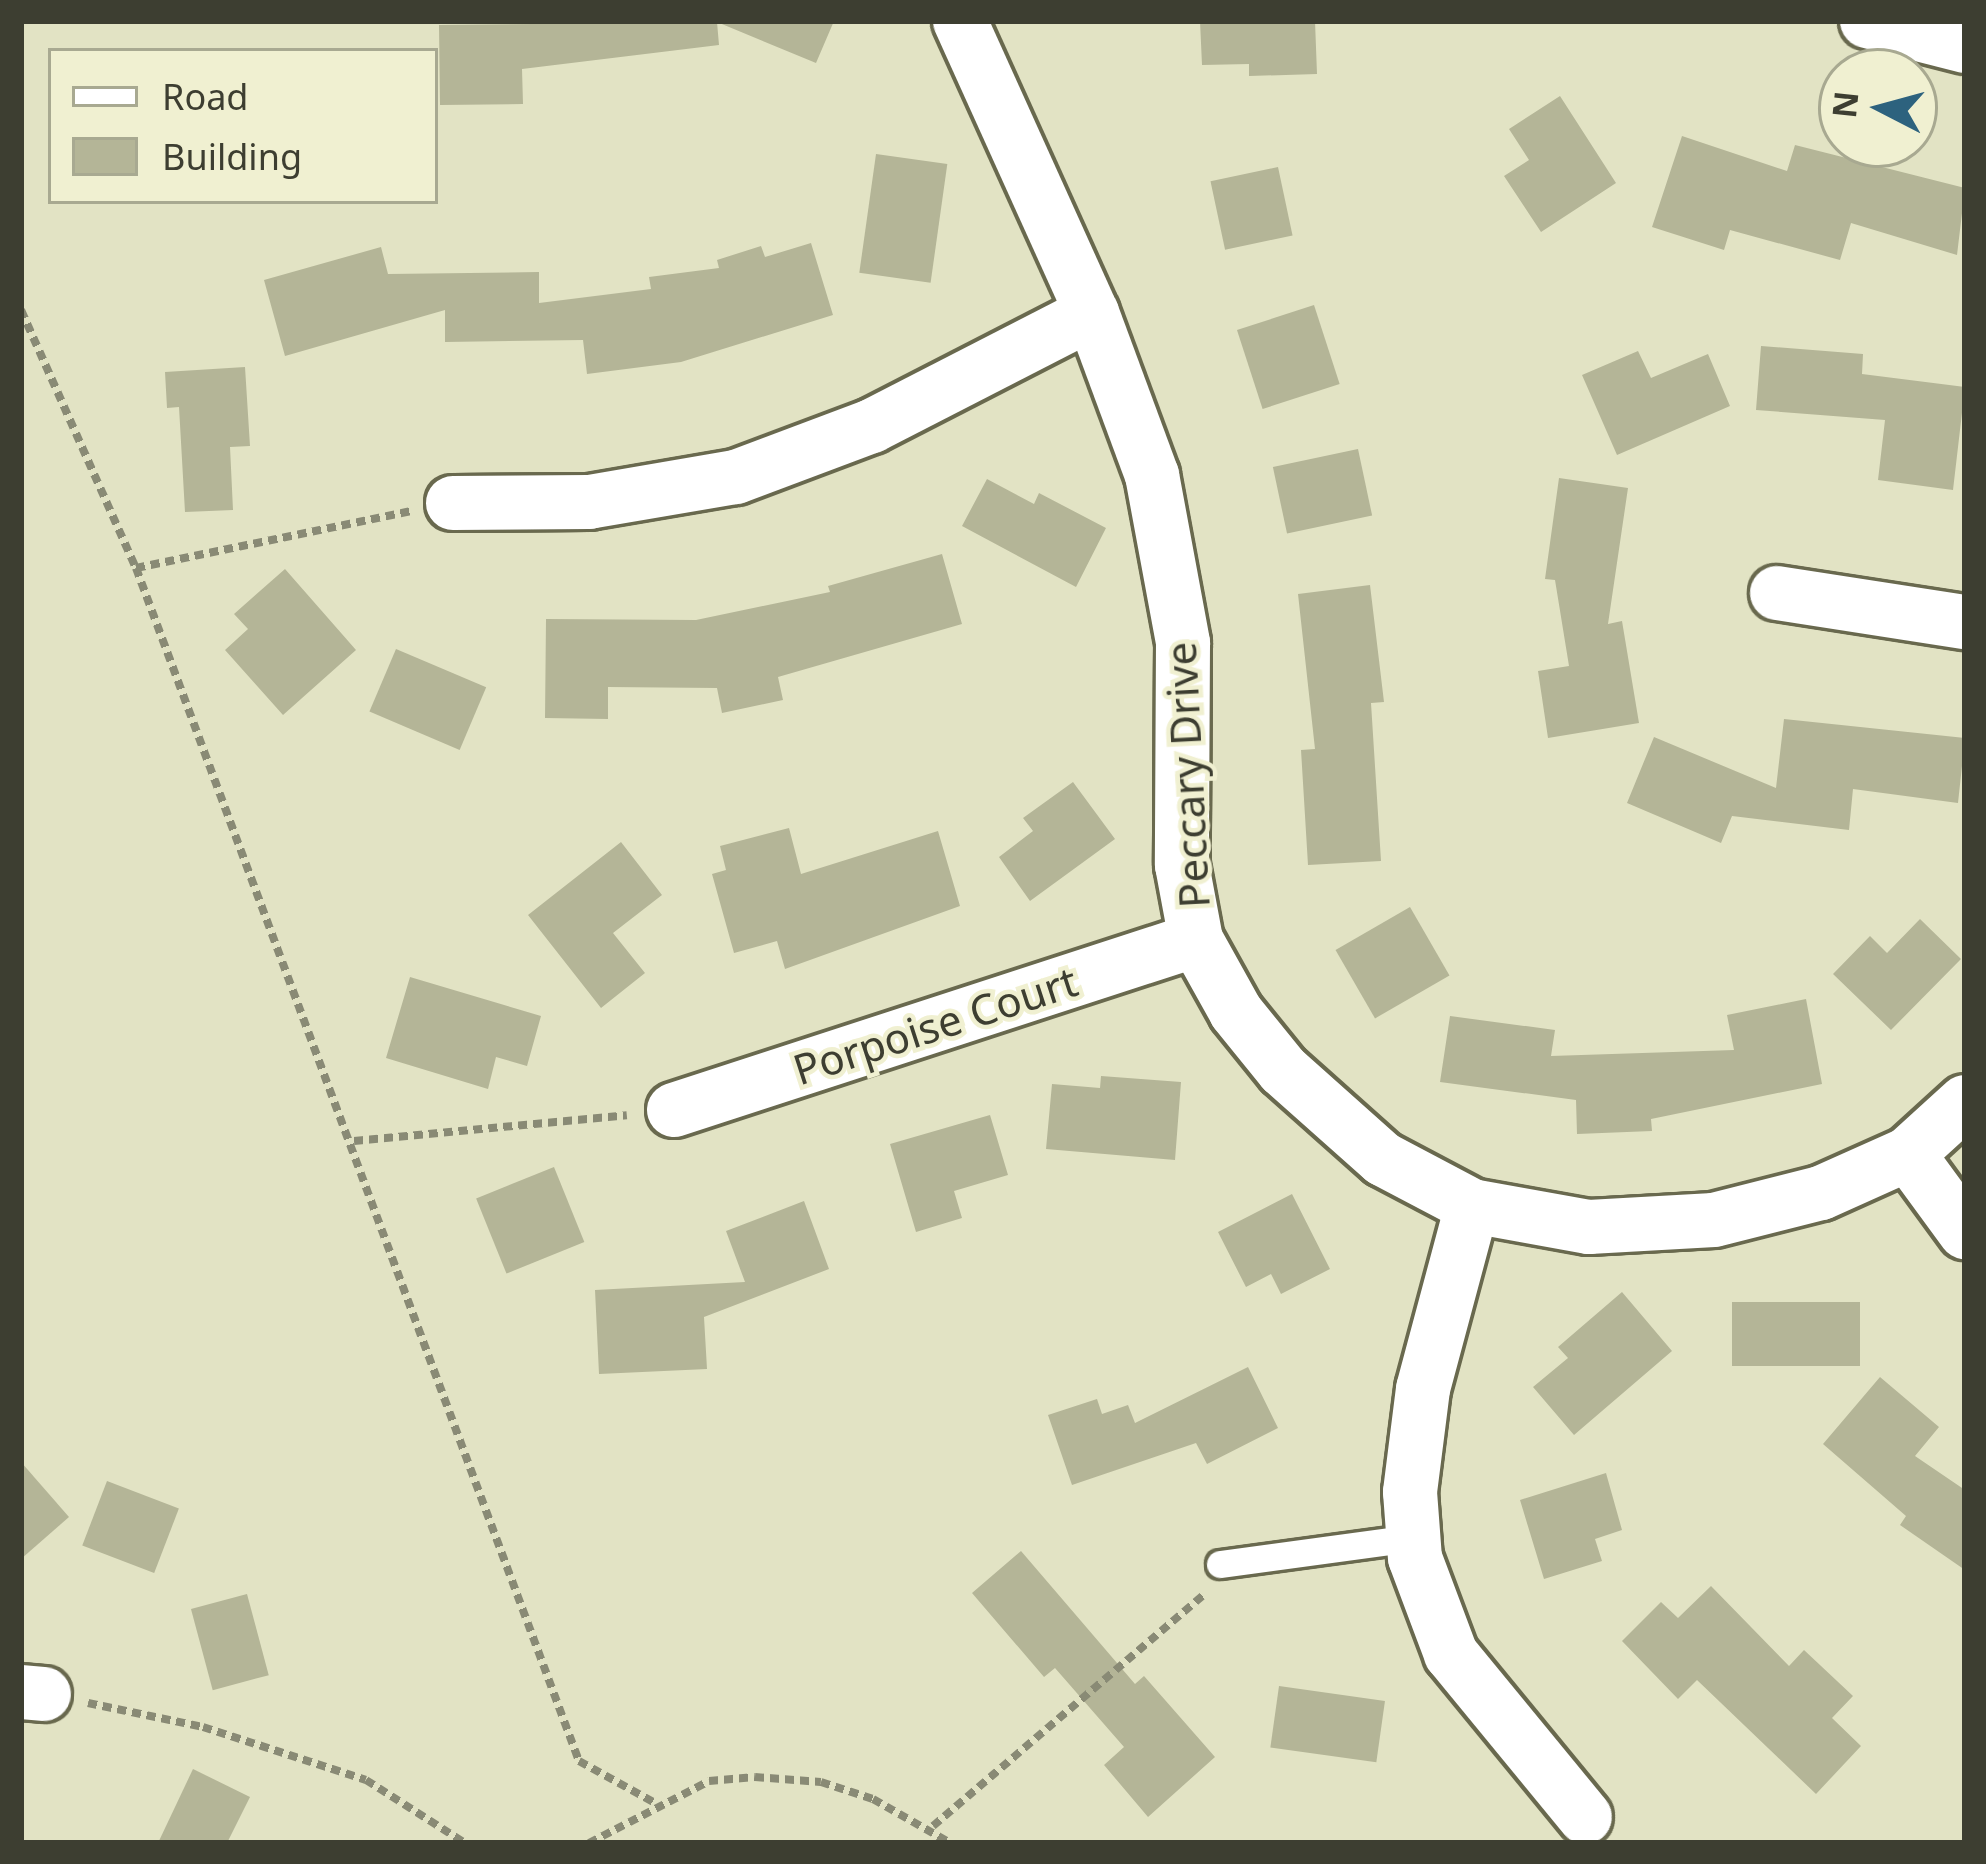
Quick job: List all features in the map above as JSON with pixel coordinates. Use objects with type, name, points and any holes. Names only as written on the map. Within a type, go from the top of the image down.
[{"type":"street","name":"Peccary Drive","points":[[960,21],[1092,313],[1152,475],[1176,584],[1186,710],[1182,865],[1196,940],[1236,1012],[1338,1126],[1472,1206],[1589,1227],[1693,1223],[1821,1192],[1908,1154],[1965,1102]]},
{"type":"street","points":[[1867,21],[1965,46]]},
{"type":"street","points":[[453,503],[589,502],[736,477],[872,426],[1092,313]]},
{"type":"street","points":[[1777,593],[1965,622]]},
{"type":"street","name":"Porpoise Court","points":[[674,1110],[1196,940]]},
{"type":"street","points":[[1908,1154],[1965,1232]]},
{"type":"street","points":[[1472,1206],[1423,1388],[1412,1538],[1419,1580],[1451,1654],[1585,1817]]},
{"type":"lane","points":[[1220,1564],[1412,1538]]},
{"type":"path","points":[[21,310],[136,568],[354,1141],[578,1761],[657,1804]]},
{"type":"path","points":[[136,568],[453,503]]},
{"type":"path","points":[[354,1141],[674,1110]]},
{"type":"path","points":[[933,1826],[1206,1593],[1220,1564]]},
{"type":"path","points":[[33,1693],[203,1727],[366,1780],[465,1843]]},
{"type":"path","points":[[589,1843],[709,1781],[799,1780],[873,1798],[933,1826],[950,1843]]},
{"type":"building","points":[[834,21],[816,63],[717,22]]},
{"type":"building","points":[[1200,21],[1315,21],[1317,74],[1249,76],[1249,64],[1202,65]]},
{"type":"building","points":[[717,22],[719,45],[522,69],[523,104],[440,105],[439,25]]},
{"type":"building","points":[[1560,96],[1616,183],[1541,232],[1504,176],[1529,160],[1509,129]]},
{"type":"building","points":[[1682,136],[1787,171],[1795,145],[1818,151],[1818,168],[1886,168],[1965,188],[1957,255],[1851,223],[1840,260],[1730,230],[1724,250],[1652,227]]},
{"type":"building","points":[[876,154],[947,164],[931,283],[859,273]]},
{"type":"building","points":[[1278,167],[1293,235],[1225,250],[1211,181]]},
{"type":"building","points":[[811,243],[833,315],[681,362],[587,374],[583,340],[445,342],[445,310],[285,356],[264,280],[381,247],[388,274],[539,272],[539,303],[651,289],[649,277],[719,268],[717,260],[761,246],[765,257]]},
{"type":"building","points":[[1314,305],[1340,384],[1263,409],[1237,330]]},
{"type":"building","points":[[1761,346],[1863,354],[1862,374],[1965,387],[1953,490],[1878,480],[1885,420],[1756,410]]},
{"type":"building","points":[[1638,351],[1651,378],[1708,354],[1730,406],[1617,455],[1582,375]]},
{"type":"building","points":[[245,367],[250,446],[230,447],[233,510],[185,512],[179,407],[167,408],[165,372]]},
{"type":"building","points":[[1358,449],[1372,516],[1287,534],[1273,467]]},
{"type":"building","points":[[1559,478],[1628,488],[1608,624],[1622,621],[1639,723],[1548,738],[1538,671],[1569,666],[1555,580],[1545,579]]},
{"type":"building","points":[[987,479],[1034,504],[1039,493],[1106,528],[1076,587],[962,526]]},
{"type":"building","points":[[942,554],[962,624],[778,677],[783,700],[722,713],[717,688],[608,687],[608,719],[545,718],[546,619],[696,620],[830,592],[828,586]]},
{"type":"building","points":[[285,569],[356,650],[283,715],[225,650],[248,629],[234,614]]},
{"type":"building","points":[[1370,585],[1384,702],[1371,703],[1381,861],[1308,865],[1301,750],[1315,749],[1298,594]]},
{"type":"building","points":[[396,649],[486,687],[460,750],[369,712]]},
{"type":"building","points":[[1784,719],[1965,738],[1958,803],[1853,789],[1849,830],[1732,816],[1721,843],[1627,803],[1654,737],[1776,788]]},
{"type":"building","points":[[1073,782],[1115,839],[1030,901],[999,857],[1033,831],[1023,818]]},
{"type":"building","points":[[789,828],[801,874],[938,831],[960,906],[785,969],[777,941],[734,953],[712,874],[726,870],[720,846]]},
{"type":"building","points":[[621,842],[662,895],[613,933],[645,973],[601,1008],[528,915]]},
{"type":"building","points":[[1410,907],[1450,975],[1375,1018],[1336,950]]},
{"type":"building","points":[[1920,919],[1961,959],[1891,1030],[1833,974],[1870,936],[1887,953]]},
{"type":"building","points":[[410,977],[541,1016],[527,1066],[496,1057],[488,1089],[386,1058]]},
{"type":"building","points":[[1806,999],[1822,1084],[1651,1119],[1652,1131],[1577,1134],[1576,1100],[1440,1082],[1450,1016],[1555,1030],[1551,1056],[1734,1050],[1727,1015]]},
{"type":"building","points":[[1101,1076],[1181,1082],[1175,1160],[1046,1149],[1052,1084],[1100,1088]]},
{"type":"building","points":[[990,1115],[1008,1175],[954,1191],[962,1218],[916,1232],[890,1144]]},
{"type":"building","points":[[554,1167],[584,1242],[506,1274],[476,1198]]},
{"type":"building","points":[[1292,1194],[1330,1269],[1281,1294],[1271,1274],[1246,1287],[1218,1232]]},
{"type":"building","points":[[804,1201],[829,1269],[704,1317],[707,1369],[599,1374],[595,1290],[745,1282],[726,1231]]},
{"type":"building","points":[[1622,1292],[1672,1351],[1574,1435],[1533,1387],[1568,1358],[1558,1347]]},
{"type":"building","points":[[1732,1302],[1860,1302],[1860,1366],[1732,1366]]},
{"type":"building","points":[[1248,1367],[1278,1428],[1207,1464],[1196,1443],[1072,1485],[1048,1415],[1097,1399],[1102,1414],[1128,1405],[1135,1423]]},
{"type":"building","points":[[1880,1377],[1939,1427],[1915,1456],[1965,1490],[1965,1570],[1900,1525],[1906,1516],[1823,1444]]},
{"type":"building","points":[[21,1462],[69,1517],[21,1559]]},
{"type":"building","points":[[1606,1473],[1622,1530],[1595,1539],[1602,1561],[1544,1579],[1520,1500]]},
{"type":"building","points":[[107,1481],[179,1509],[154,1573],[82,1545]]},
{"type":"building","points":[[1021,1551],[1135,1684],[1144,1676],[1215,1757],[1148,1817],[1104,1765],[1124,1747],[1055,1668],[1044,1677],[972,1593]]},
{"type":"building","points":[[1711,1586],[1789,1666],[1804,1650],[1853,1696],[1832,1718],[1861,1746],[1816,1794],[1697,1680],[1678,1699],[1622,1641],[1661,1602],[1678,1618]]},
{"type":"building","points":[[247,1594],[269,1675],[213,1690],[191,1609]]},
{"type":"building","points":[[1279,1686],[1385,1701],[1376,1762],[1270,1747]]},
{"type":"building","points":[[193,1769],[250,1797],[227,1843],[158,1843]]}]
